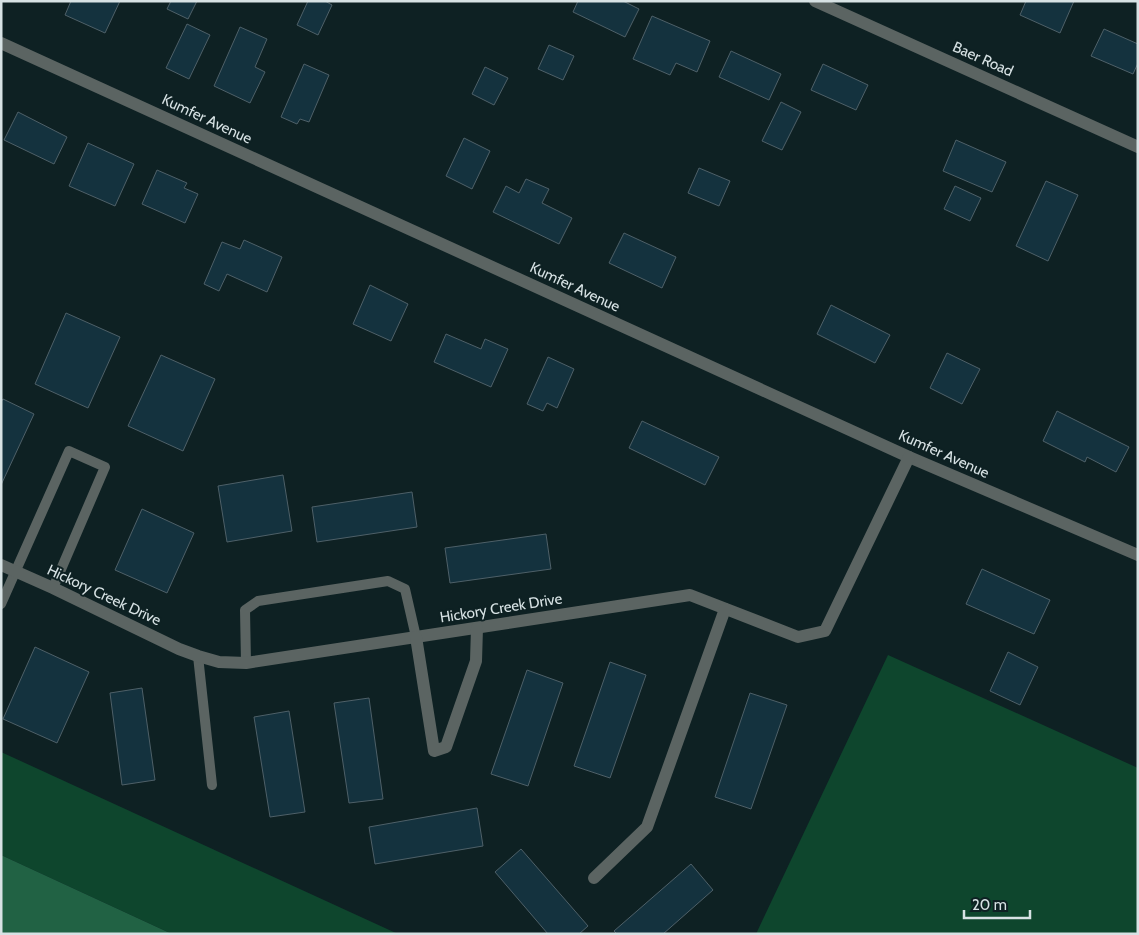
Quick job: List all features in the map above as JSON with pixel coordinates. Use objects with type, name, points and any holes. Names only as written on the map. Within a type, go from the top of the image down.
[{"type":"street","name":"Baer Road","points":[[815,1],[1138,147]]},
{"type":"street","name":"Kumfer Avenue","points":[[1,43],[910,457],[1138,556]]},
{"type":"street","name":"Hickory Creek Drive","points":[[1,565],[178,648],[219,662],[246,663],[690,596],[798,637],[825,631],[910,457]]},
{"type":"street","points":[[594,878],[647,827],[725,609]]},
{"type":"street","points":[[416,637],[434,751],[446,747],[476,661],[477,628]]},
{"type":"lane","points":[[1,604],[69,451],[105,467],[53,588]]},
{"type":"lane","points":[[246,663],[245,610],[258,601],[388,581],[405,589],[416,637]]},
{"type":"lane","points":[[198,656],[212,786]]},
{"type":"green space","points":[[888,655],[1138,768],[1138,934],[756,934]]},
{"type":"green space","points":[[1,752],[398,934],[172,934],[1,855]]},
{"type":"green space","points":[[1,855],[172,934],[1,934]]},
{"type":"building","points":[[71,1],[120,1],[105,33],[65,15]]},
{"type":"building","points":[[171,1],[197,1],[188,19],[167,9]]},
{"type":"building","points":[[308,1],[325,1],[332,5],[318,35],[297,25]]},
{"type":"building","points":[[578,1],[623,1],[639,9],[625,37],[573,12]]},
{"type":"building","points":[[1026,1],[1074,1],[1060,33],[1020,15]]},
{"type":"building","points":[[652,16],[710,41],[697,72],[676,63],[670,75],[633,59]]},
{"type":"building","points":[[187,24],[210,35],[189,79],[166,68]]},
{"type":"building","points":[[240,27],[267,39],[255,67],[265,72],[250,103],[214,86]]},
{"type":"building","points":[[1104,29],[1138,44],[1138,63],[1133,74],[1091,56]]},
{"type":"building","points":[[549,45],[574,56],[563,80],[538,69]]},
{"type":"building","points":[[731,51],[781,74],[769,100],[719,77]]},
{"type":"building","points":[[304,64],[329,75],[309,122],[300,119],[297,124],[281,117]]},
{"type":"building","points":[[823,64],[868,85],[856,110],[811,90]]},
{"type":"building","points":[[485,67],[508,78],[494,105],[472,94]]},
{"type":"building","points":[[781,102],[801,112],[782,150],[762,141]]},
{"type":"building","points":[[18,112],[67,137],[54,164],[4,140]]},
{"type":"building","points":[[464,138],[490,151],[472,189],[446,176]]},
{"type":"building","points":[[956,140],[1006,162],[992,192],[943,171]]},
{"type":"building","points":[[88,143],[134,164],[115,206],[69,186]]},
{"type":"building","points":[[699,168],[730,181],[719,206],[688,193]]},
{"type":"building","points":[[157,170],[187,183],[184,188],[198,194],[185,223],[142,204]]},
{"type":"building","points":[[526,179],[549,189],[542,203],[572,218],[559,244],[493,212],[506,186],[519,193]]},
{"type":"building","points":[[1046,181],[1078,195],[1048,261],[1016,246]]},
{"type":"building","points":[[955,186],[981,198],[970,221],[944,209]]},
{"type":"building","points":[[624,233],[676,257],[662,288],[609,263]]},
{"type":"building","points":[[244,240],[282,257],[267,292],[227,274],[219,291],[204,284],[222,242],[240,249]]},
{"type":"building","points":[[370,285],[408,304],[391,341],[353,324]]},
{"type":"building","points":[[831,305],[890,335],[875,363],[817,334]]},
{"type":"building","points":[[66,313],[120,337],[88,408],[35,384]]},
{"type":"building","points":[[446,334],[481,349],[485,339],[508,349],[491,387],[434,362]]},
{"type":"building","points":[[947,353],[980,369],[962,404],[930,388]]},
{"type":"building","points":[[161,355],[215,379],[183,451],[128,426]]},
{"type":"building","points":[[548,357],[574,369],[557,408],[547,403],[543,411],[527,404]]},
{"type":"building","points":[[3,399],[34,414],[1,485],[1,402]]},
{"type":"building","points":[[1057,411],[1129,447],[1116,472],[1087,457],[1085,462],[1043,441]]},
{"type":"building","points":[[642,421],[719,457],[705,485],[629,448]]},
{"type":"building","points":[[283,475],[292,531],[227,542],[218,486]]},
{"type":"building","points":[[412,492],[417,527],[317,542],[312,507]]},
{"type":"building","points":[[142,509],[194,533],[167,593],[115,570]]},
{"type":"building","points":[[546,534],[551,569],[450,583],[445,548]]},
{"type":"building","points":[[982,569],[1050,600],[1034,634],[966,604]]},
{"type":"building","points":[[35,647],[89,672],[57,743],[3,719]]},
{"type":"building","points":[[1008,652],[1038,667],[1020,705],[990,691]]},
{"type":"building","points":[[610,662],[646,675],[610,778],[574,766]]},
{"type":"building","points":[[527,670],[563,683],[528,786],[491,774]]},
{"type":"building","points":[[142,688],[155,780],[122,785],[110,693]]},
{"type":"building","points":[[750,693],[787,705],[751,809],[715,797]]},
{"type":"building","points":[[369,698],[383,799],[349,803],[334,703]]},
{"type":"building","points":[[289,711],[305,812],[270,817],[254,717]]},
{"type":"building","points":[[477,808],[483,846],[375,864],[369,827]]},
{"type":"building","points":[[521,849],[588,926],[579,934],[548,934],[495,872]]},
{"type":"building","points":[[691,864],[713,890],[663,934],[617,934],[614,931]]}]
